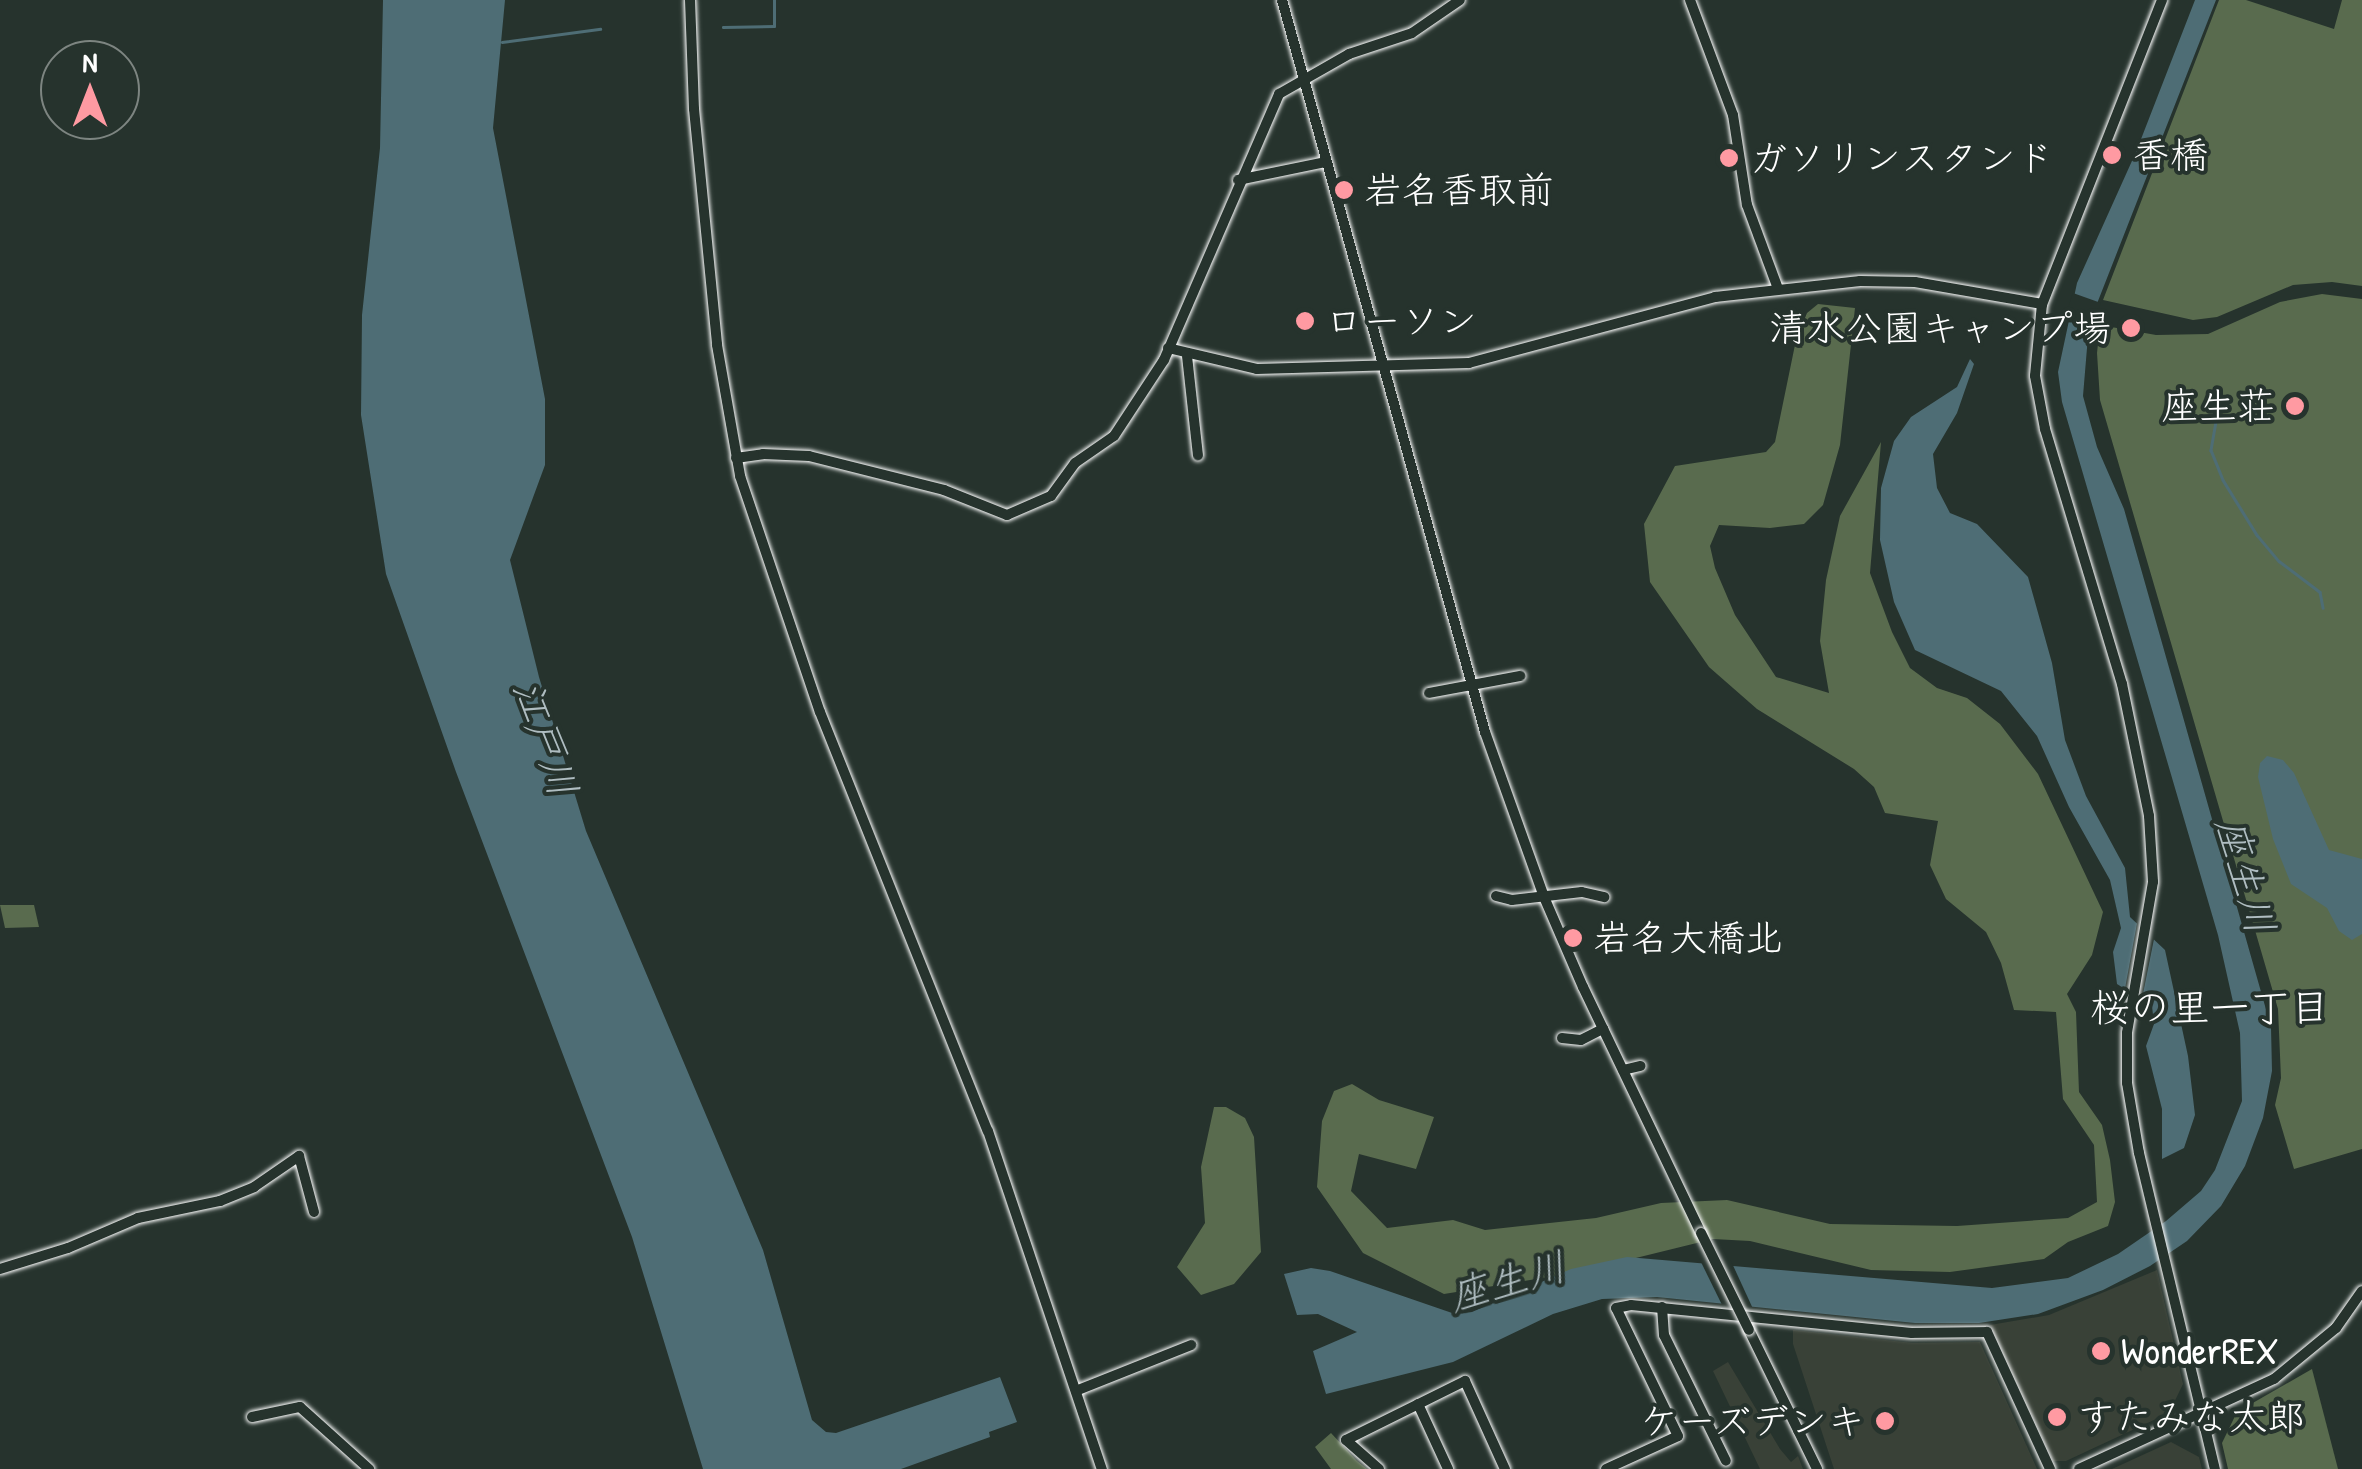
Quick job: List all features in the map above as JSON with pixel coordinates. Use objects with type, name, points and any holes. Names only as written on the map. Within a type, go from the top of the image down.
[{"type":"street","points":[[690,0],[694,109],[716,327],[736,458],[758,538],[793,640],[988,1131],[1102,1469]]},
{"type":"street","points":[[1282,0],[1470,686],[1544,897],[1603,1029],[1817,1469]]},
{"type":"street","points":[[736,458],[796,454],[944,490],[996,513],[1016,513],[1051,496],[1075,463],[1114,436],[1168,348],[1274,101],[1348,54],[1412,32],[1460,0]]},
{"type":"street","points":[[1690,0],[1733,115],[1747,205],[1778,288]]},
{"type":"street","points":[[2162,0],[2042,304],[2034,353],[2038,400],[2122,684],[2149,816],[2152,882],[2129,1022],[2127,1083],[2215,1469]]},
{"type":"street","points":[[1238,180],[1326,162]]},
{"type":"street","points":[[1168,348],[1187,356],[1257,369],[1469,362],[1715,297],[1860,281],[1915,282],[2042,304]]},
{"type":"street","points":[[1187,356],[1198,455]]},
{"type":"street","points":[[1428,693],[1520,676]]},
{"type":"street","points":[[1496,896],[1512,900],[1582,892],[1604,896]]},
{"type":"street","points":[[1562,1038],[1582,1040],[1603,1029]]},
{"type":"street","points":[[1624,1070],[1641,1066]]},
{"type":"street","points":[[0,1269],[68,1248],[116,1225],[220,1201],[254,1186],[298,1156],[314,1212]]},
{"type":"street","points":[[2079,1469],[2274,1380],[2336,1328],[2362,1291]]},
{"type":"street","points":[[1662,1307],[1664,1336],[1726,1461]]},
{"type":"street","points":[[1607,1469],[1678,1436],[1616,1308],[1662,1307],[1912,1333],[1988,1332],[2050,1469]]},
{"type":"street","points":[[1078,1390],[1191,1345]]},
{"type":"street","points":[[1378,1469],[1346,1440],[1465,1380],[1505,1469]]},
{"type":"street","points":[[1418,1404],[1448,1469]]},
{"type":"street","points":[[252,1417],[300,1407],[368,1469]]},
{"type":"shaded area","points":[[2157,1270],[2183,1384],[2169,1413],[2066,1461],[2053,1461],[1990,1325],[2049,1315]]},
{"type":"shaded area","points":[[1793,1330],[1913,1343],[1980,1342],[2037,1469],[1834,1469],[1793,1344]]},
{"type":"shaded area","points":[[1728,1362],[1780,1449],[1791,1462],[1798,1456],[1803,1469],[1760,1469],[1713,1371]]},
{"type":"shaded area","points":[[2171,1442],[2199,1457],[2202,1469],[2112,1469]]},
{"type":"green space","points":[[2219,0],[2246,0],[2334,29],[2342,0],[2362,0],[2362,286],[2332,282],[2293,285],[2217,317],[2193,320],[2103,300]]},
{"type":"green space","points":[[2322,294],[2362,299],[2362,1149],[2294,1169],[2275,1105],[2281,1078],[2278,1009],[2100,400],[2097,353],[2100,325],[2156,335],[2208,334],[2280,302]]},
{"type":"green space","points":[[1818,304],[1855,308],[1840,445],[1823,505],[1804,524],[1770,528],[1719,525],[1710,546],[1715,568],[1735,615],[1776,677],[1829,693],[1820,641],[1826,580],[1840,516],[1881,442],[1870,573],[1892,632],[1910,668],[1937,688],[1967,698],[2000,724],[2038,774],[2103,912],[2092,955],[2067,994],[2076,1012],[2079,1092],[2102,1125],[2110,1160],[2115,1202],[2108,1226],[2068,1242],[2044,1259],[1950,1272],[1871,1270],[1750,1241],[1713,1239],[1579,1272],[1444,1294],[1363,1253],[1317,1187],[1322,1121],[1334,1091],[1352,1084],[1379,1100],[1434,1117],[1416,1169],[1359,1154],[1351,1191],[1387,1228],[1453,1220],[1485,1230],[1596,1218],[1661,1203],[1727,1200],[1830,1224],[1957,1226],[2068,1218],[2097,1202],[2094,1145],[2063,1099],[2056,1012],[2014,1010],[2001,963],[1986,932],[1946,899],[1930,865],[1938,821],[1885,813],[1874,787],[1854,769],[1757,709],[1709,667],[1650,582],[1644,524],[1675,466],[1766,452],[1775,442],[1796,340],[1807,313]]},
{"type":"green space","points":[[0,905],[34,905],[39,927],[5,928]]},
{"type":"green space","points":[[1214,1107],[1226,1107],[1245,1118],[1254,1137],[1261,1252],[1234,1284],[1201,1295],[1177,1267],[1205,1223],[1201,1167]]},
{"type":"green space","points":[[2312,1369],[2338,1469],[2228,1469],[2222,1443],[2237,1412]]},
{"type":"green space","points":[[1331,1433],[1367,1469],[1331,1469],[1315,1447]]},
{"type":"water","name":"江戸川","points":[[383,0],[505,0],[493,128],[545,399],[545,465],[510,560],[539,677],[586,831],[763,1250],[812,1420],[826,1432],[836,1433],[1000,1377],[1017,1422],[989,1432],[990,1437],[901,1469],[703,1469],[632,1237],[456,772],[386,574],[361,415],[362,315],[380,148]]},
{"type":"water","points":[[2195,0],[2216,0],[2089,324],[2083,396],[2097,447],[2124,509],[2271,1027],[2272,1071],[2263,1118],[2245,1166],[2221,1206],[2187,1241],[2150,1266],[2103,1290],[2038,1314],[1979,1323],[1915,1323],[1657,1297],[1602,1299],[1553,1314],[1453,1362],[1326,1394],[1313,1351],[1357,1332],[1318,1314],[1297,1315],[1284,1274],[1311,1268],[1330,1271],[1455,1314],[1472,1312],[1571,1269],[1627,1257],[1992,1288],[2068,1278],[2118,1254],[2201,1191],[2215,1170],[2242,1101],[2240,1033],[2218,935],[2062,402],[2058,372],[2077,283],[2136,152]]},
{"type":"water","points":[[1970,359],[1974,364],[1957,413],[1933,454],[1937,488],[1950,513],[1977,524],[2028,577],[2052,663],[2065,740],[2086,796],[2125,868],[2130,917],[2165,950],[2188,1056],[2195,1115],[2184,1148],[2162,1159],[2162,1109],[2146,1046],[2154,1024],[2152,1006],[2117,984],[2113,952],[2121,928],[2110,880],[2069,807],[2037,736],[2001,691],[1915,650],[1894,602],[1880,540],[1881,488],[1894,441],[1911,417],[1957,387]]},
{"type":"water","points":[[2267,756],[2283,760],[2294,773],[2329,850],[2362,859],[2362,934],[2352,940],[2339,931],[2327,908],[2291,884],[2273,839],[2258,777],[2260,763]]},
{"type":"pier","points":[[2073,293],[2101,303],[2094,324],[2063,322]]},
{"type":"pier","points":[[2138,918],[2155,934],[2141,1004],[2124,994]]},
{"type":"pier","points":[[1699,1258],[1731,1261],[1754,1311],[1724,1309]]},
{"type":"waterway","points":[[723,27],[774,26],[774,0]]},
{"type":"waterway","points":[[502,42],[600,29]]},
{"type":"waterway","points":[[2217,416],[2211,450],[2223,480],[2257,535],[2279,561],[2320,592],[2323,608]]},
{"type":"place","name":"香橋","points":[[2112,155]]},
{"type":"place","name":"ガソリンスタンド","points":[[1729,158]]},
{"type":"place","name":"岩名香取前","points":[[1344,190]]},
{"type":"place","name":"ローソン","points":[[1305,321]]},
{"type":"place","name":"清水公園キャンプ場","points":[[2131,328]]},
{"type":"place","name":"座生荘","points":[[2295,406]]},
{"type":"place","name":"岩名大橋北","points":[[1573,938]]},
{"type":"place","name":"WonderREX","points":[[2101,1351]]},
{"type":"place","name":"すたみな太郎","points":[[2057,1417]]},
{"type":"place","name":"ケーズデンキ","points":[[1885,1421]]},
{"type":"district","name":"桜の里一丁目","points":[[2210,1006]]},
{"type":"water label","name":"座生川","points":[[2247,875]]},
{"type":"water label","name":"座生川","points":[[1507,1280]]}]
